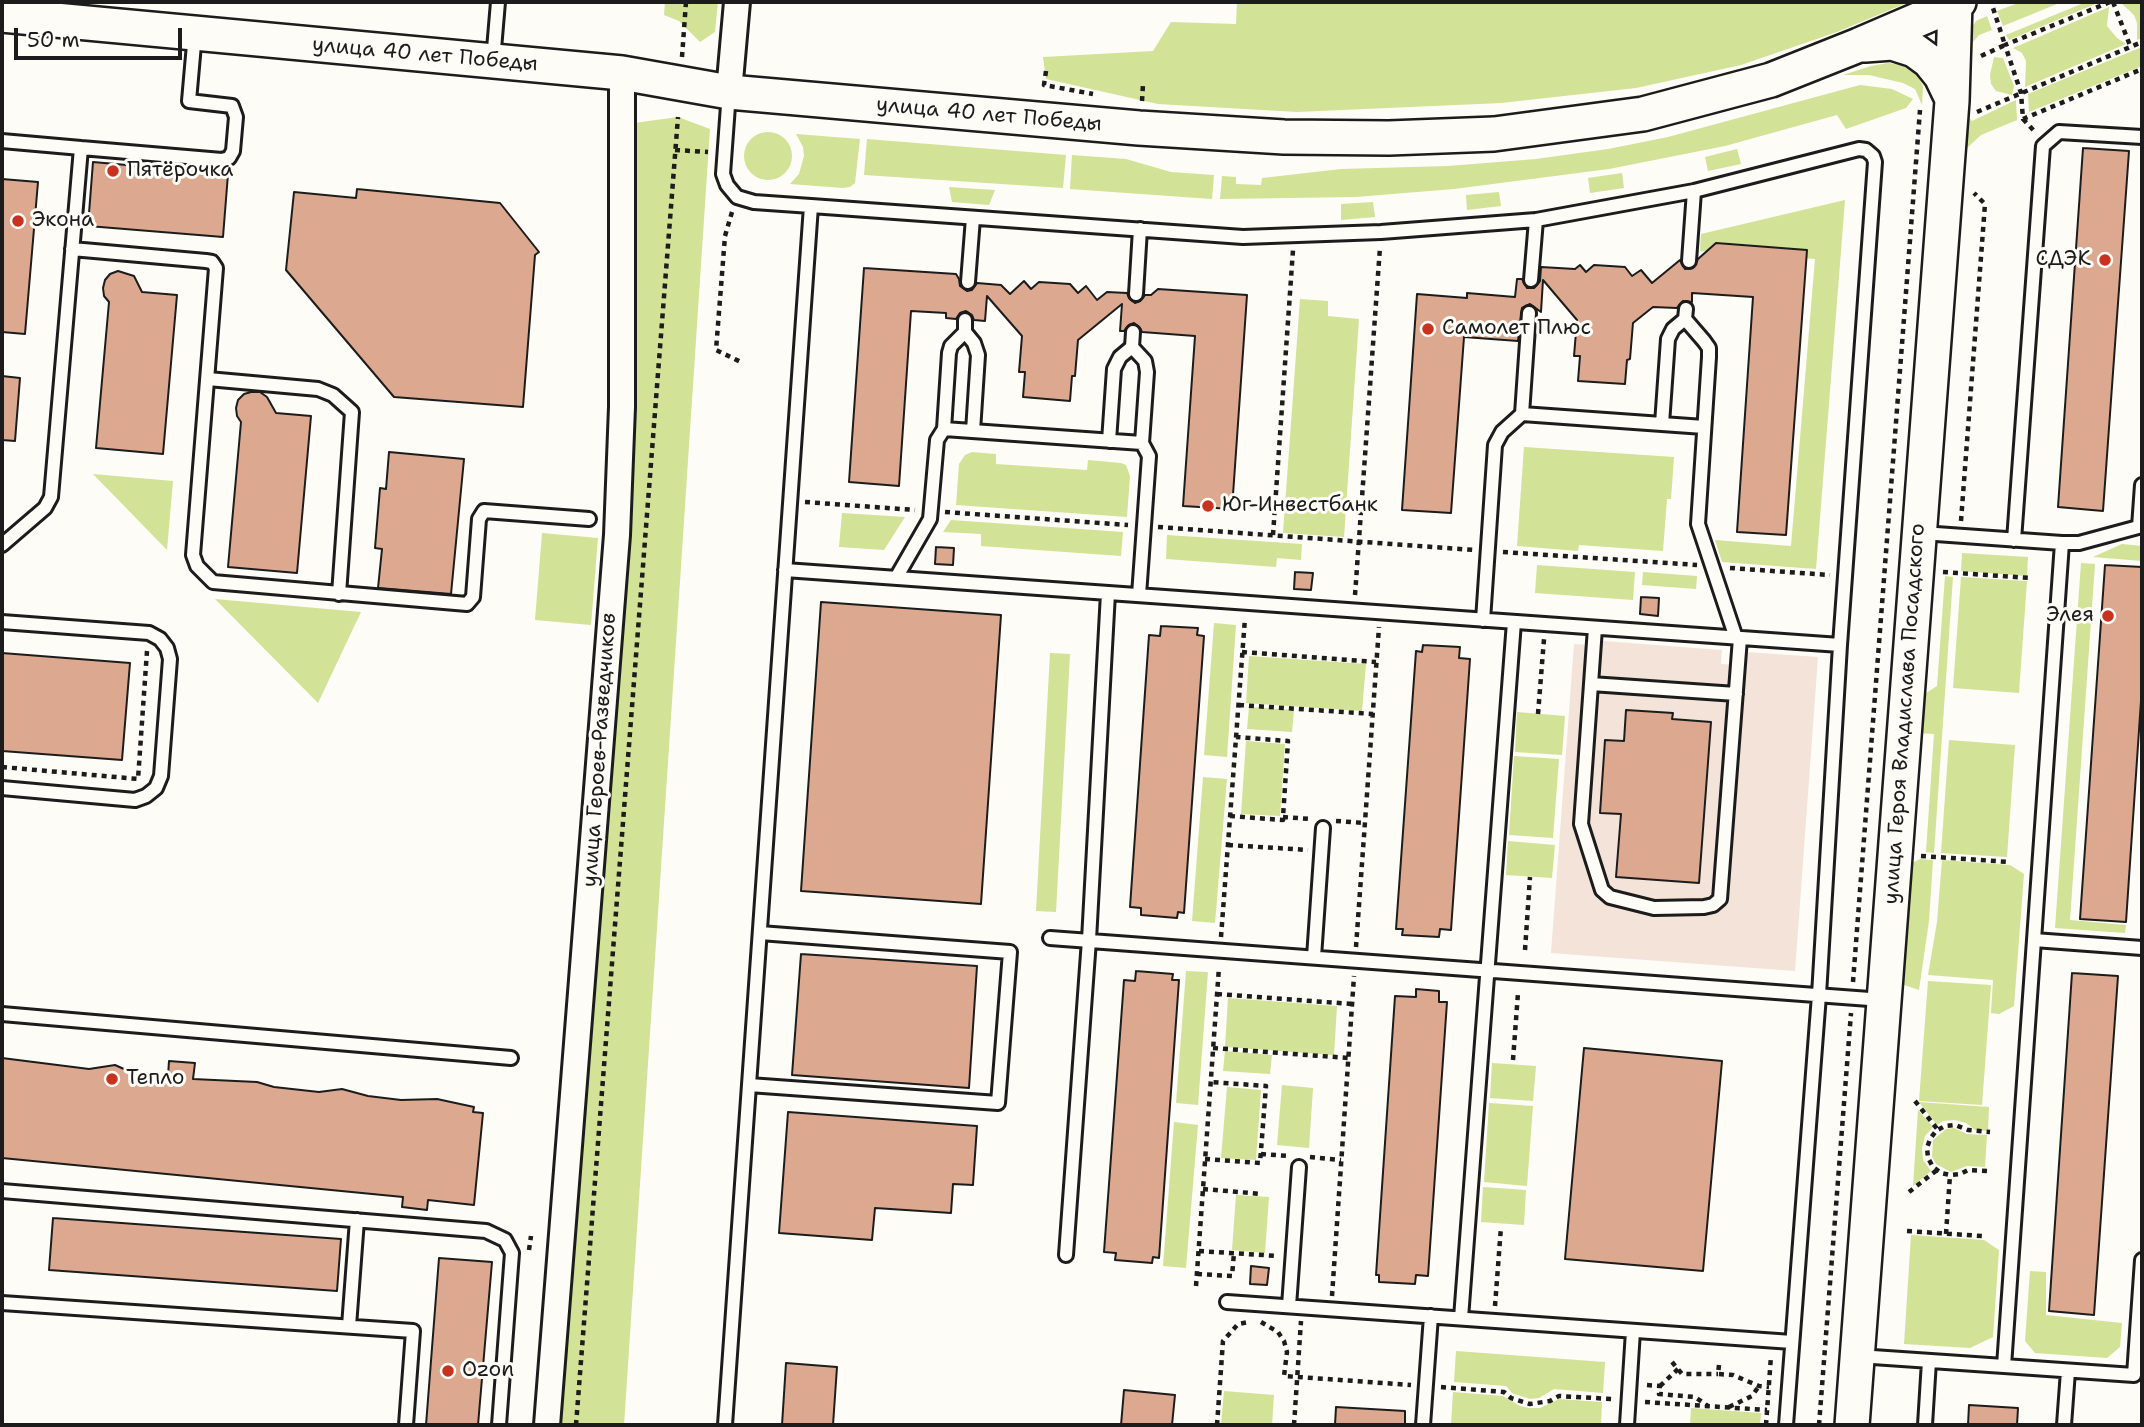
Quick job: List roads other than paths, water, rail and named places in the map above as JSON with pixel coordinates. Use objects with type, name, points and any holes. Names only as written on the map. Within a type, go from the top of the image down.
[{"type":"street","points":[[729,92],[737,2]]},
{"type":"street","name":"улица 40 лет Победы","points":[[2,15],[77,17],[195,33],[622,73],[729,92],[1139,128],[1284,137],[1415,137],[1494,134],[1643,114],[1771,80],[1956,2]]},
{"type":"street","name":"улица Героя Владислава Посадского","points":[[1852,1425],[1857,1356],[1867,1003],[1968,105],[1956,2]]},
{"type":"street","points":[[1859,45],[1892,43],[1914,50],[1935,68],[1968,105]]},
{"type":"street","name":"улица Героев-Разведчиков","points":[[547,1425],[617,535],[622,407],[622,73]]},
{"type":"lane","points":[[493,61],[498,2]]},
{"type":"lane","points":[[2,141],[222,160],[229,158],[232,155],[236,117],[232,106],[189,101],[195,33]]},
{"type":"lane","points":[[729,92],[723,174],[727,185],[737,197],[754,202],[1243,237],[1381,232],[1536,220],[1694,191],[1859,149],[1866,150],[1872,156],[1875,162],[1840,645],[1819,995],[1786,1425]]},
{"type":"lane","points":[[2014,540],[2043,146],[2059,132],[2142,136]]},
{"type":"lane","points":[[2,545],[45,508],[51,497],[81,148]]},
{"type":"lane","points":[[1689,261],[1694,191]]},
{"type":"lane","points":[[725,1425],[811,206]]},
{"type":"lane","points":[[968,282],[973,218]]},
{"type":"lane","points":[[1531,280],[1536,220]]},
{"type":"lane","points":[[1136,294],[1140,229]]},
{"type":"lane","points":[[72,249],[212,262],[217,275],[193,555],[197,566],[207,578],[221,584],[467,604],[472,597],[479,519],[484,512],[589,519]]},
{"type":"lane","points":[[1483,620],[1495,445],[1502,432],[1522,414],[1529,313]]},
{"type":"lane","points":[[1595,628],[1581,824],[1602,890],[1610,897],[1654,908],[1713,905],[1720,899],[1738,638],[1698,524],[1709,348],[1685,314],[1668,339],[1662,424]]},
{"type":"lane","points":[[895,578],[927,527],[932,511],[937,440],[944,429],[949,353],[965,326],[978,355],[973,431]]},
{"type":"lane","points":[[1133,332],[1132,347],[1147,366],[1142,443],[1149,456],[1139,595]]},
{"type":"lane","points":[[1110,441],[1114,369],[1120,357],[1132,347]]},
{"type":"lane","points":[[208,379],[318,389],[333,395],[352,412],[339,594]]},
{"type":"lane","points":[[1522,414],[1704,427]]},
{"type":"lane","points":[[944,429],[1142,443]]},
{"type":"lane","points":[[1918,533],[2079,543],[2141,526],[2142,485]]},
{"type":"lane","points":[[2004,1366],[2062,543]]},
{"type":"lane","points":[[785,570],[1840,645]]},
{"type":"lane","points":[[1066,1255],[1089,940],[1108,593]]},
{"type":"lane","points":[[2,622],[149,633],[160,639],[167,648],[170,659],[161,776],[156,788],[146,796],[135,800],[2,788]]},
{"type":"lane","points":[[1461,1318],[1514,622]]},
{"type":"lane","points":[[1591,684],[1736,694]]},
{"type":"lane","points":[[1314,957],[1323,828]]},
{"type":"lane","points":[[749,1085],[998,1103],[1010,952],[760,933]]},
{"type":"lane","points":[[1050,938],[1819,995],[1867,1003]]},
{"type":"lane","points":[[2034,940],[2142,948]]},
{"type":"lane","points":[[2,1014],[511,1058]]},
{"type":"lane","points":[[1295,1307],[1292,1257],[1299,1167]]},
{"type":"lane","points":[[2,1191],[486,1231],[505,1240],[512,1254],[499,1425]]},
{"type":"lane","points":[[349,1326],[357,1220]]},
{"type":"lane","points":[[1857,1356],[2138,1376],[2142,1260]]},
{"type":"lane","points":[[1227,1302],[1792,1342]]},
{"type":"lane","points":[[2,1303],[412,1331],[406,1425]]},
{"type":"lane","points":[[1423,1425],[1431,1316]]},
{"type":"lane","points":[[1627,1425],[1633,1331]]},
{"type":"lane","points":[[1925,1425],[1929,1361]]},
{"type":"lane","points":[[2064,1425],[2068,1371]]},
{"type":"place","name":"Пятёрочка","points":[[113,171]]},
{"type":"place","name":"Экона","points":[[18,221]]},
{"type":"place","name":"СДЭК","points":[[2105,260]]},
{"type":"place","name":"Самолет Плюс","points":[[1428,329]]},
{"type":"place","name":"Юг-Инвестбанк","points":[[1208,506]]},
{"type":"place","name":"Элея","points":[[2108,616]]},
{"type":"place","name":"Тепло","points":[[112,1079]]},
{"type":"place","name":"Ozon","points":[[448,1371]]}]
